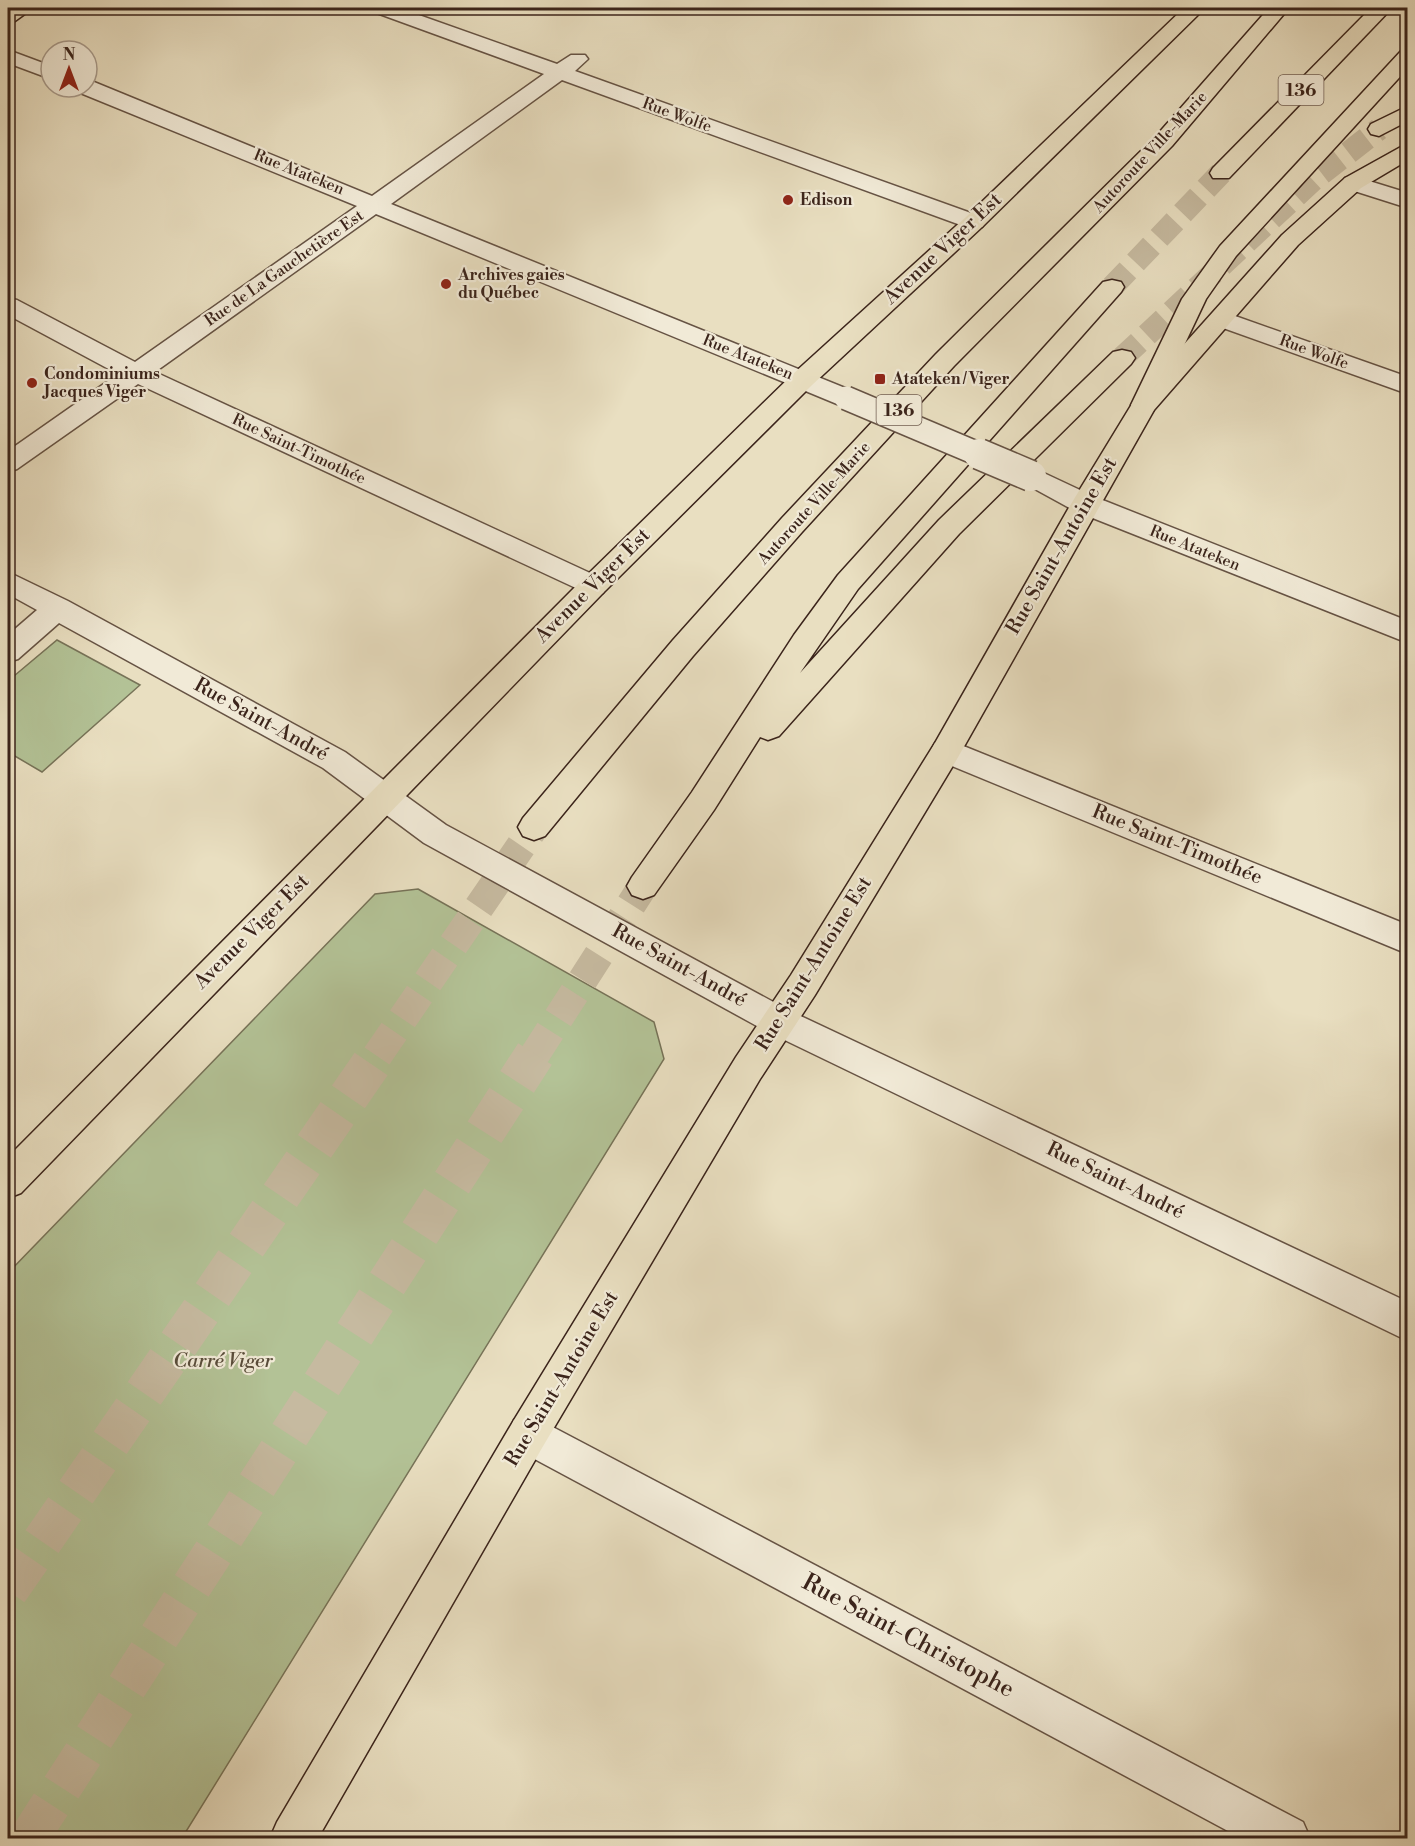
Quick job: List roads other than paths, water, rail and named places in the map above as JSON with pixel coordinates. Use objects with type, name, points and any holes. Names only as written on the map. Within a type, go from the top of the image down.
[{"type":"main road","points":[[8,17],[23,8]]},
{"type":"main road","name":"Avenue Viger Est","points":[[8,1181],[593,586],[802,380],[974,222],[1195,8]]},
{"type":"main road","name":"Autoroute Ville-Marie","points":[[534,827],[684,648],[792,525],[945,360],[1164,141],[1279,8]]},
{"type":"main road","name":"136","points":[[1221,173],[1382,8]]},
{"type":"main road","points":[[1144,405],[1194,299],[1227,251],[1407,55]]},
{"type":"main road","points":[[1379,129],[1407,112]]},
{"type":"main road","name":"Rue Saint-Antoine Est","points":[[294,1839],[528,1434],[778,1021],[945,751],[1144,405],[1290,240],[1353,183],[1407,150]]},
{"type":"main road","points":[[643,886],[703,801],[804,643],[848,582],[1112,287]]},
{"type":"main road","points":[[703,801],[949,527],[1122,358]]},
{"type":"street","name":"Rue Wolfe","points":[[381,8],[974,222]]},
{"type":"street","points":[[8,56],[39,68]]},
{"type":"street","name":"Rue de La Gauchetière Est","points":[[8,463],[134,372],[376,204],[578,58]]},
{"type":"street","name":"Rue Atateken","points":[[99,92],[846,398],[1030,476],[1085,504],[1407,633]]},
{"type":"street","points":[[1353,183],[1407,201]]},
{"type":"street","name":"Rue Saint-Timothée","points":[[8,305],[134,372],[593,586]]},
{"type":"street","name":"Rue Wolfe","points":[[1221,319],[1407,386]]},
{"type":"street","name":"Rue Saint-André","points":[[8,582],[334,760],[435,834],[778,1021],[1407,1322]]},
{"type":"street","points":[[8,651],[58,608]]},
{"type":"street","name":"Rue Saint-Timothée","points":[[945,751],[1407,940]]},
{"type":"street","name":"Rue Saint-Christophe","points":[[528,1434],[1287,1839]]},
{"type":"tunnel","points":[[1122,358],[1313,180],[1379,129]]},
{"type":"tunnel","points":[[1112,287],[1221,173]]},
{"type":"tunnel","points":[[377,1056],[534,827]]},
{"type":"tunnel","points":[[534,1056],[643,886]]},
{"type":"tunnel","points":[[8,1591],[378,1054]]},
{"type":"tunnel","points":[[29,1838],[535,1054]]},
{"type":"place","name":"Edison","points":[[788,200]]},
{"type":"place","name":"Archives gaies du Québec","points":[[446,284]]},
{"type":"place","name":"Atateken / Viger","points":[[880,379]]},
{"type":"place","name":"Condominiums Jacques Viger","points":[[32,383]]},
{"type":"park label","name":"Carré Viger","points":[[223,1361]]}]
